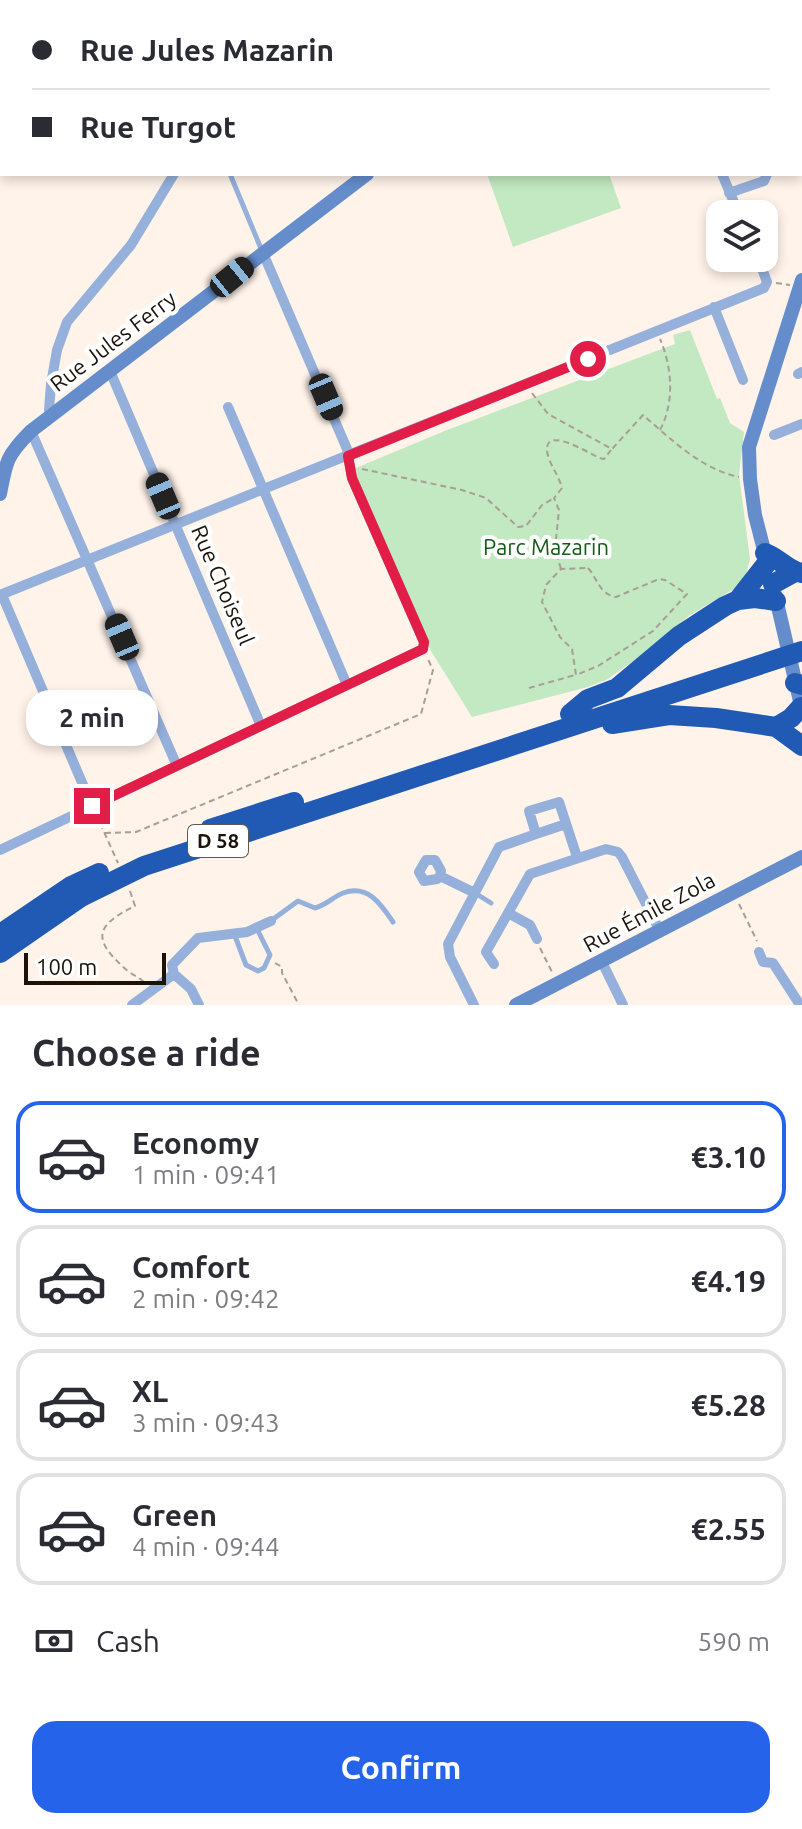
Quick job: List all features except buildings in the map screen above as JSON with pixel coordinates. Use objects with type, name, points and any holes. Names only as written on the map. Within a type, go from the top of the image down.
[{"type":"highway","points":[[738,600],[766,558],[773,556],[798,573],[775,593],[738,600],[679,636],[617,688],[588,699],[577,718],[598,727],[669,715],[716,718],[776,727],[802,746]]},
{"type":"highway","name":"D 58","points":[[0,953],[81,897],[144,866],[802,638]]},
{"type":"highway","name":"D 58","points":[[0,934],[71,886],[155,848],[802,651]]},
{"type":"highway","points":[[776,727],[802,709]]},
{"type":"street","points":[[52,415],[49,410],[51,384],[57,350],[67,322],[131,245],[173,176]]},
{"type":"street","name":"Rue Jules Ferry","points":[[3,462],[31,431],[364,176]]},
{"type":"street","points":[[723,176],[732,200]]},
{"type":"street","points":[[729,193],[764,181],[766,176]]},
{"type":"street","points":[[0,850],[423,649],[424,642],[352,478],[347,449],[326,397],[263,253]]},
{"type":"street","points":[[92,806],[1,595],[263,490],[349,462],[764,288],[767,282],[763,272]]},
{"type":"street","points":[[798,282],[788,331],[749,447],[755,515],[802,709]]},
{"type":"street","points":[[714,307],[743,380]]},
{"type":"street","name":"Rue Choiseul","points":[[110,371],[261,726]]},
{"type":"street","points":[[228,407],[347,685]]},
{"type":"street","points":[[774,435],[802,424]]},
{"type":"street","points":[[31,431],[177,766]]},
{"type":"street","points":[[0,494],[3,462]]},
{"type":"street","points":[[536,834],[529,811],[559,802],[577,857]]},
{"type":"street","points":[[474,1005],[448,944],[499,847],[566,824]]},
{"type":"street","points":[[494,964],[486,952],[530,874],[606,849],[618,852],[660,931]]},
{"type":"street","name":"Rue Émile Zola","points":[[516,1005],[802,857]]},
{"type":"street","points":[[440,876],[475,893]]},
{"type":"street","points":[[508,913],[530,925],[537,939]]},
{"type":"street","points":[[199,1005],[191,989],[174,974],[172,965],[198,938],[235,935],[271,921]]},
{"type":"street","points":[[759,952],[763,962],[773,963],[800,1005]]},
{"type":"street","points":[[602,962],[623,1005]]},
{"type":"street","points":[[132,1005],[174,974]]},
{"type":"lane","points":[[231,176],[263,253]]},
{"type":"lane","points":[[271,921],[298,901],[315,908],[340,894],[355,891],[366,892],[379,901],[393,922]]},
{"type":"lane","points":[[475,893],[508,913]]},
{"type":"lane","points":[[235,935],[246,965],[258,971],[268,962],[268,948],[257,929]]},
{"type":"path","points":[[767,282],[798,282]]},
{"type":"path","points":[[660,430],[667,417],[671,388],[662,331]]},
{"type":"path","points":[[528,387],[548,414],[612,449]]},
{"type":"path","points":[[349,462],[486,498],[518,527],[526,526],[542,505],[554,498],[562,488],[549,458],[548,449],[552,442],[567,441],[604,459],[643,415],[719,472],[750,479]]},
{"type":"path","points":[[554,498],[559,510],[555,549],[561,569]]},
{"type":"path","points":[[529,688],[576,675],[598,666],[653,631],[687,594],[659,579],[616,597],[601,590],[588,568],[561,569],[546,585],[542,602],[560,637],[572,649],[576,675]]},
{"type":"path","points":[[105,833],[136,832],[163,818],[421,714],[433,670],[423,649]]},
{"type":"path","points":[[92,806],[116,858]]},
{"type":"path","points":[[128,887],[135,906],[110,919],[102,937],[107,951],[133,975],[142,979],[150,991]]},
{"type":"path","points":[[733,892],[756,937],[759,952]]},
{"type":"path","points":[[537,939],[558,984]]},
{"type":"path","points":[[268,962],[282,967],[282,973],[299,1005]]},
{"type":"green space","points":[[488,176],[610,176],[621,208],[513,247]]},
{"type":"green space","name":"Parc Mazarin","points":[[690,330],[717,399],[720,398],[730,423],[744,432],[739,475],[750,559],[744,583],[690,615],[606,680],[472,717],[431,651],[351,470],[447,430],[675,344],[673,335]]},
{"type":"route","points":[[92,806],[423,649],[424,642],[352,478],[348,456],[588,359]]}]
